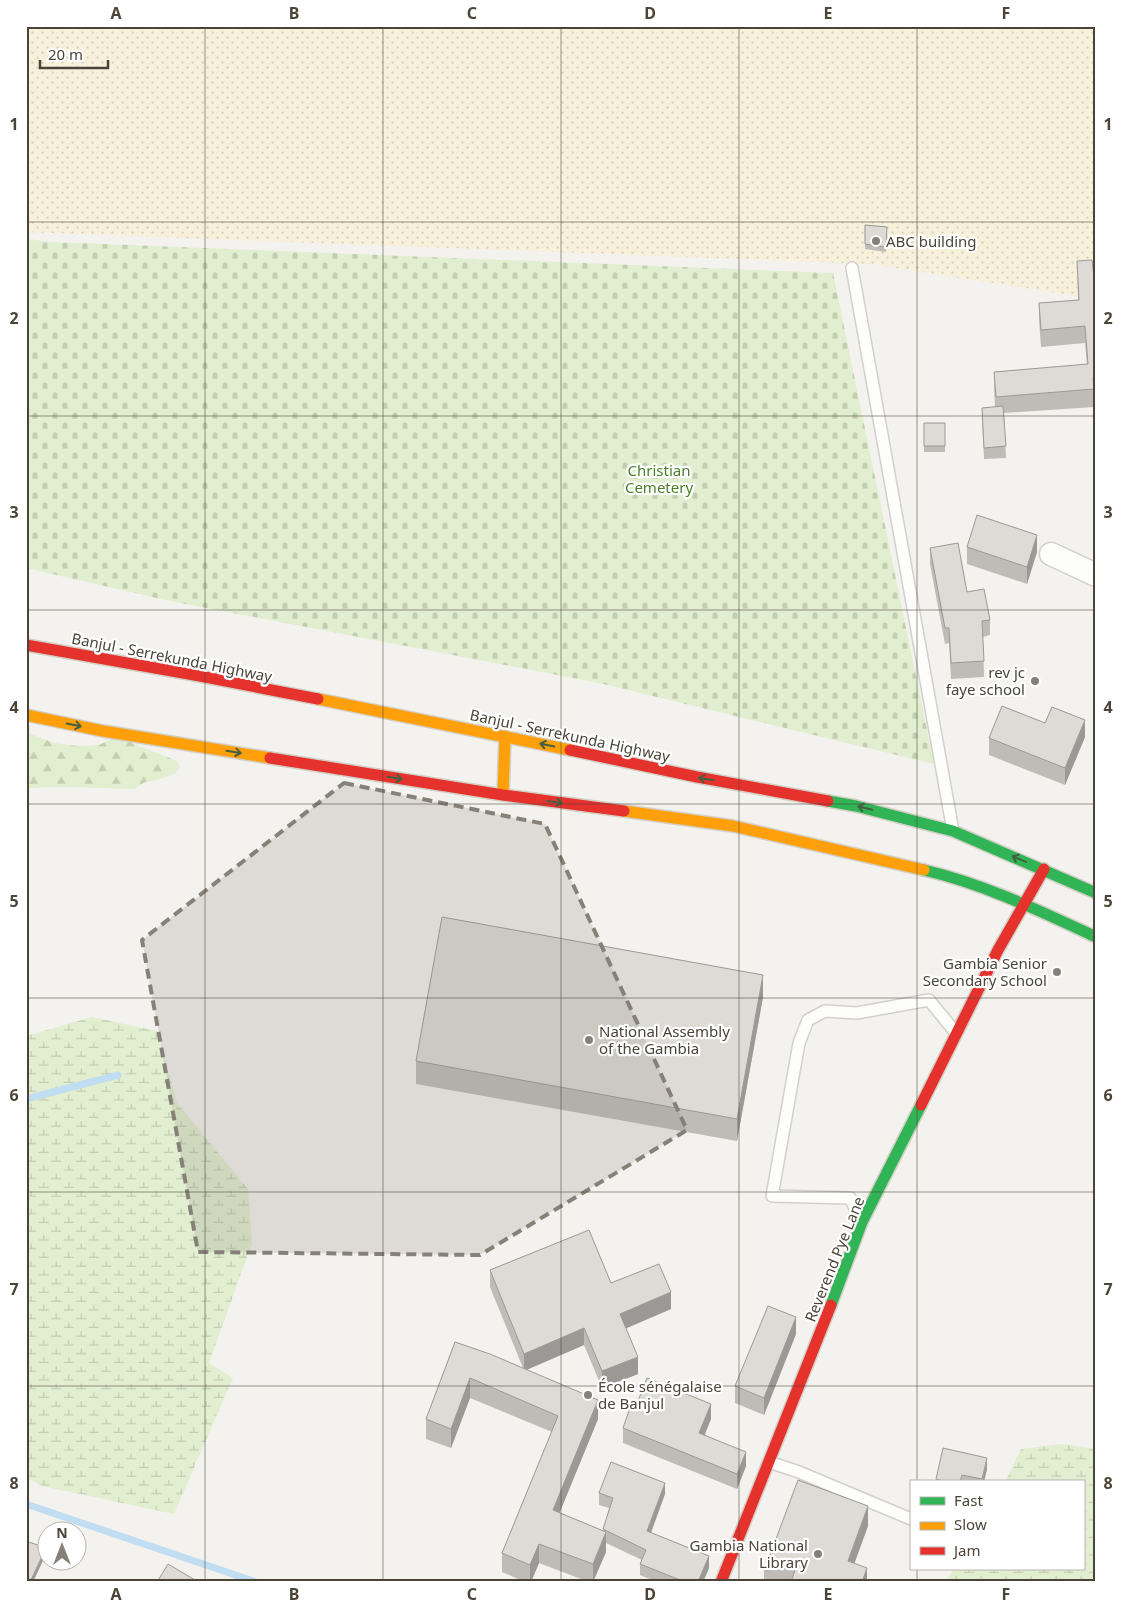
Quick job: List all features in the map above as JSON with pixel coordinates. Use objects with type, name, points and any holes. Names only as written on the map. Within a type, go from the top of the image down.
[{"type":"main road","name":"Banjul - Serrekunda Highway","points":[[26,645],[200,676],[505,736],[697,777],[856,806],[953,831],[1096,893]]},
{"type":"main road","points":[[26,715],[103,731],[503,795],[732,826],[949,876],[1024,904],[1096,937]]},
{"type":"main road","points":[[503,795],[505,736]]},
{"type":"main road","name":"Reverend Pye Lane","points":[[721,1582],[826,1320],[862,1222],[958,1034],[998,950],[1044,869]]},
{"type":"street","points":[[1051,554],[1096,575]]},
{"type":"lane","points":[[852,268],[953,831]]},
{"type":"lane","points":[[862,1222],[850,1198],[772,1196],[799,1043],[808,1020],[824,1011],[857,1013],[929,1000],[958,1034]]},
{"type":"lane","points":[[768,1462],[799,1472],[910,1519]]},
{"type":"highlighted area","points":[[344,783],[545,824],[687,1130],[480,1255],[198,1252],[142,940]]},
{"type":"green space","name":"Christian Cemetery","points":[[26,239],[52,242],[833,273],[934,764],[599,683],[165,600],[26,568]]},
{"type":"green space","points":[[26,732],[54,743],[78,746],[99,745],[112,739],[127,741],[177,761],[180,767],[176,773],[158,780],[145,782],[134,789],[26,788]]},
{"type":"green space","points":[[92,1017],[157,1031],[177,1103],[248,1189],[252,1243],[209,1363],[233,1378],[174,1514],[42,1486],[26,1478],[26,1036]]},
{"type":"green space","points":[[1061,1444],[1096,1449],[1096,1582],[945,1582],[953,1570],[1084,1570],[1084,1480],[1006,1480],[1021,1449]]},
{"type":"sand","points":[[26,26],[1093,26],[1096,28],[1096,299],[870,264],[26,232]]},
{"type":"building","name":"ABC building","points":[[865,225],[887,227],[886,247],[865,244]]},
{"type":"building","points":[[1092,260],[1096,295],[1096,378],[1093,378],[1094,389],[996,397],[994,372],[1088,364],[1085,326],[1041,330],[1039,303],[1079,300],[1077,261]]},
{"type":"building","points":[[1003,406],[1006,446],[984,448],[982,408]]},
{"type":"building","points":[[924,423],[945,423],[945,446],[924,446]]},
{"type":"building","points":[[977,515],[1037,535],[1027,567],[967,547]]},
{"type":"building","points":[[958,543],[967,592],[984,589],[990,620],[982,621],[984,661],[951,663],[949,628],[945,628],[930,548]]},
{"type":"building","points":[[1002,706],[1045,723],[1052,707],[1085,720],[1065,768],[989,738]]},
{"type":"building","name":"National Assembly of the Gambia","points":[[442,917],[763,975],[737,1119],[416,1061]]},
{"type":"building","points":[[589,1230],[611,1283],[659,1264],[671,1292],[620,1314],[638,1357],[602,1371],[584,1328],[524,1354],[490,1270]]},
{"type":"building","points":[[768,1306],[796,1317],[764,1398],[735,1386]]},
{"type":"building","points":[[455,1342],[490,1354],[598,1400],[553,1510],[606,1532],[593,1564],[539,1544],[530,1565],[502,1553],[558,1416],[470,1378],[451,1429],[426,1419]]},
{"type":"building","points":[[647,1378],[711,1404],[699,1433],[746,1452],[737,1474],[623,1428],[631,1405],[636,1406]]},
{"type":"building","points":[[943,1448],[987,1458],[982,1479],[962,1475],[961,1480],[936,1479]]},
{"type":"building","points":[[611,1462],[665,1483],[647,1531],[709,1556],[698,1582],[685,1582],[640,1564],[646,1550],[603,1529],[613,1498],[599,1493]]},
{"type":"building","name":"Gambia National Library","points":[[798,1480],[868,1506],[848,1561],[867,1568],[862,1582],[791,1582],[796,1567],[764,1571]]},
{"type":"building","points":[[26,1541],[38,1545],[38,1565],[30,1582],[26,1582]]},
{"type":"building","points":[[168,1564],[195,1580],[193,1582],[157,1582]]},
{"type":"waterway","points":[[26,1099],[118,1075]]},
{"type":"waterway","points":[[26,1504],[256,1582]]},
{"type":"traffic: fast","points":[[828,801],[856,806],[953,831],[1096,893]]},
{"type":"traffic: fast","points":[[924,870],[990,890],[1096,937]]},
{"type":"traffic: fast","points":[[831,1305],[862,1222],[921,1105]]},
{"type":"traffic: slow","points":[[318,699],[570,750]]},
{"type":"traffic: slow","points":[[26,715],[103,731],[270,758]]},
{"type":"traffic: slow","points":[[503,795],[505,736]]},
{"type":"traffic: slow","points":[[624,811],[733,826],[924,870]]},
{"type":"traffic: jam","points":[[26,645],[318,699]]},
{"type":"traffic: jam","points":[[570,750],[697,777],[828,801]]},
{"type":"traffic: jam","points":[[270,758],[503,795],[624,811]]},
{"type":"traffic: jam","points":[[921,1105],[998,950],[1044,869]]},
{"type":"traffic: jam","points":[[721,1582],[831,1305]]},
{"type":"place","name":"ABC building","points":[[876,241]]},
{"type":"place","name":"rev jc faye school","points":[[1035,681]]},
{"type":"place","name":"Gambia Senior Secondary School","points":[[1057,972]]},
{"type":"place","name":"National Assembly of the Gambia","points":[[589,1040]]},
{"type":"place","name":"École sénégalaise de Banjul","points":[[588,1395]]},
{"type":"place","name":"Gambia National Library","points":[[818,1554]]}]
